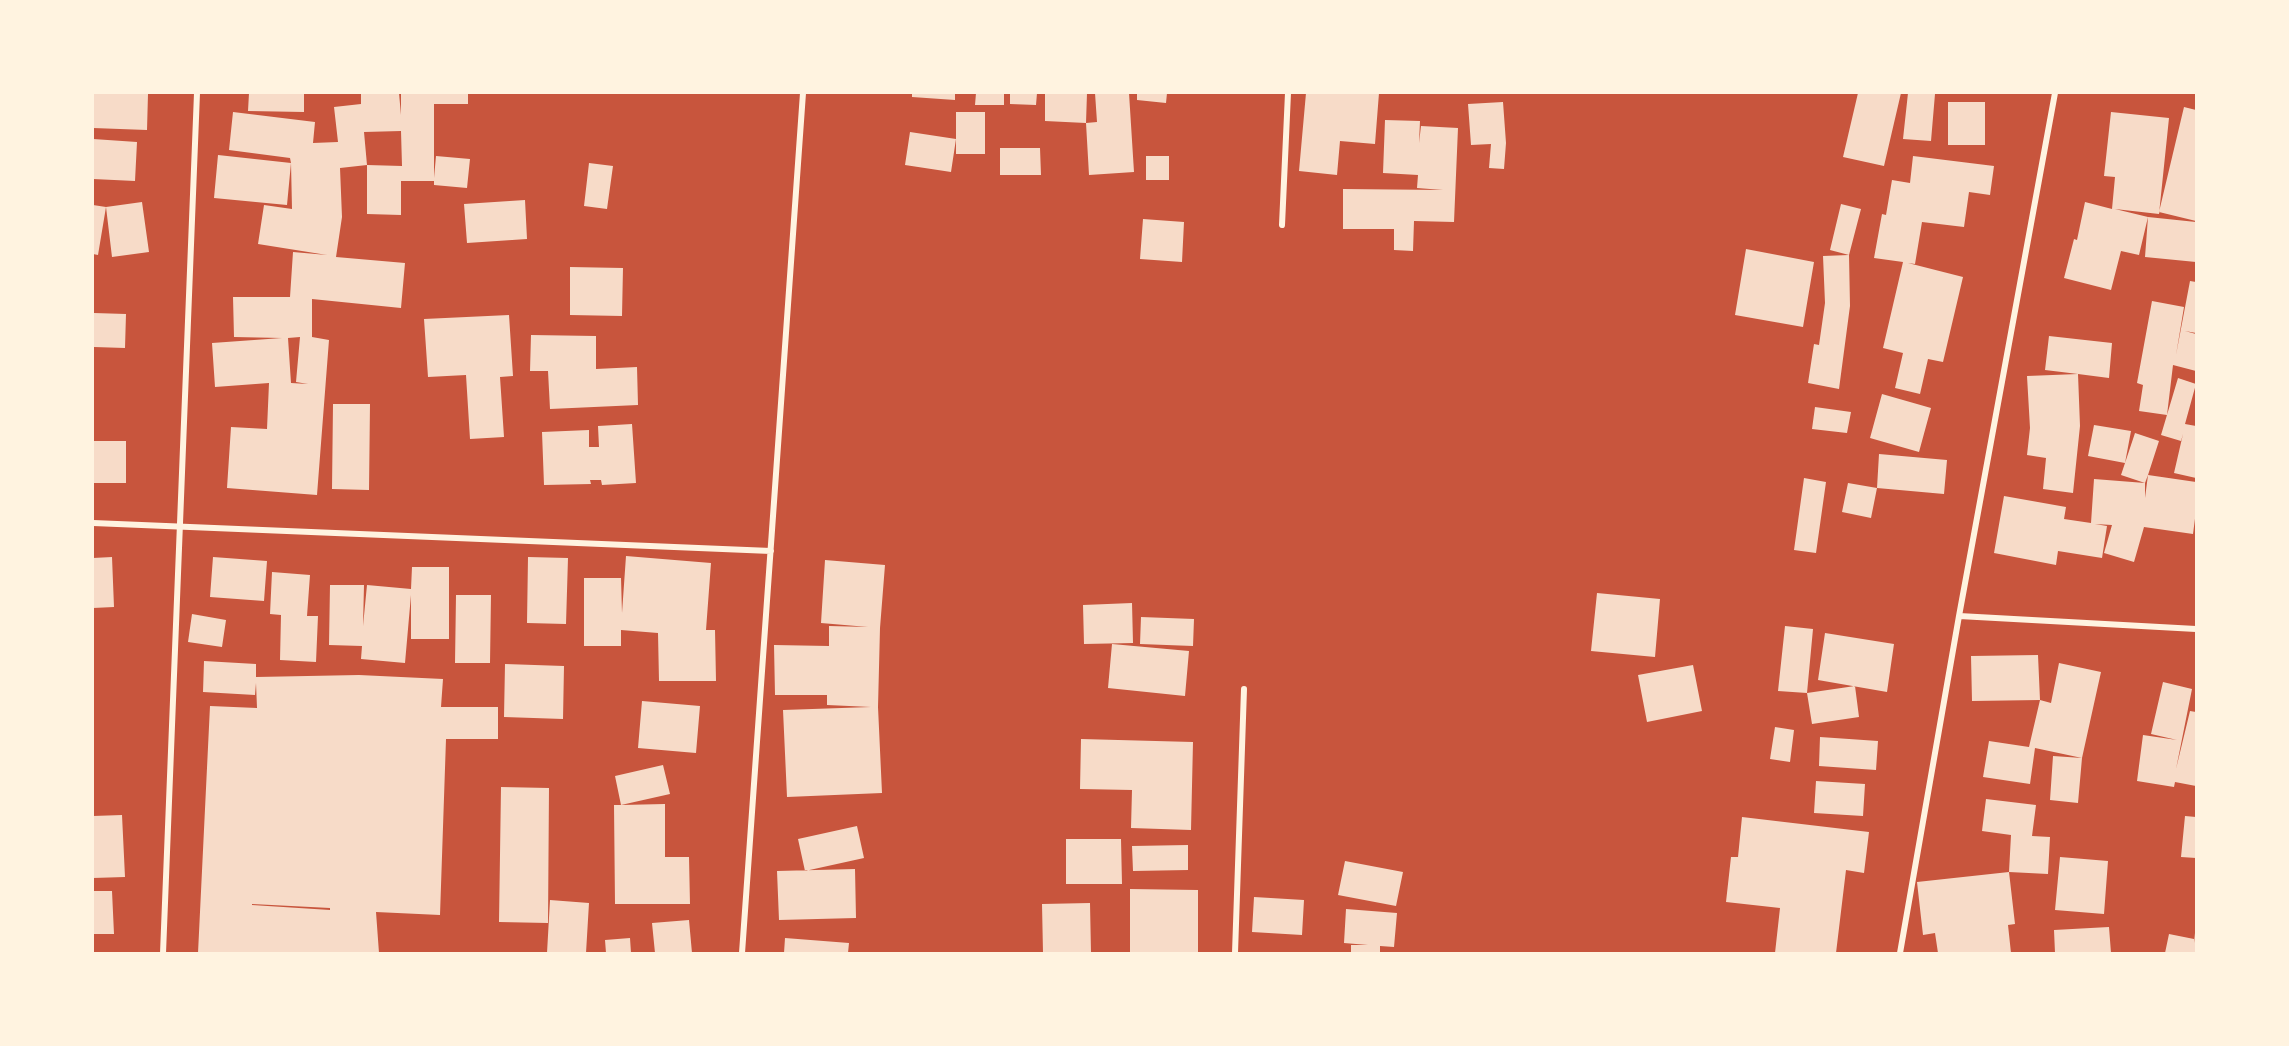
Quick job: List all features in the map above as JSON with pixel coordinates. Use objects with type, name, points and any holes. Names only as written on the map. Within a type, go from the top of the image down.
[{"type":"street","points":[[164,953],[197,93]]},
{"type":"street","points":[[742,953],[803,93]]},
{"type":"street","points":[[1281,225],[1288,93]]},
{"type":"street","points":[[1900,953],[2055,93]]},
{"type":"street","points":[[93,523],[771,551]]},
{"type":"street","points":[[1959,616],[2196,629]]},
{"type":"street","points":[[1234,953],[1244,689]]},
{"type":"building","points":[[93,93],[148,94],[147,130],[93,128]]},
{"type":"building","points":[[249,93],[304,93],[304,112],[248,111]]},
{"type":"building","points":[[361,93],[399,93],[401,115],[401,93],[468,93],[468,104],[434,104],[434,178],[436,156],[470,159],[467,188],[434,185],[434,181],[401,181],[401,215],[367,214],[367,165],[340,168],[342,217],[336,257],[405,263],[401,308],[312,299],[312,337],[329,340],[317,495],[227,488],[231,427],[267,429],[269,383],[215,387],[212,343],[282,338],[234,337],[233,297],[290,297],[293,252],[327,255],[258,244],[264,205],[292,209],[290,158],[229,150],[233,112],[315,122],[313,143],[338,142],[334,107],[361,104]],"holes":[[[401,131],[402,166],[367,165],[364,132]],[[300,337],[296,382],[308,384],[291,383],[288,338]]]},
{"type":"building","points":[[912,93],[955,93],[955,100],[912,97]]},
{"type":"building","points":[[976,93],[1004,93],[1004,105],[975,105]]},
{"type":"building","points":[[1010,93],[1037,93],[1036,105],[1010,104]]},
{"type":"building","points":[[1045,93],[1087,93],[1086,123],[1045,121]]},
{"type":"building","points":[[1095,93],[1129,93],[1134,172],[1089,175],[1086,123],[1097,122]]},
{"type":"building","points":[[1137,93],[1167,93],[1166,103],[1137,100]]},
{"type":"building","points":[[1306,93],[1379,93],[1375,144],[1340,141],[1337,175],[1299,171]]},
{"type":"building","points":[[1858,93],[1901,93],[1884,166],[1843,157]]},
{"type":"building","points":[[1908,93],[1935,94],[1931,141],[1903,139]]},
{"type":"building","points":[[1503,102],[1506,143],[1504,169],[1489,168],[1491,144],[1471,145],[1468,104]]},
{"type":"building","points":[[1948,102],[1985,102],[1985,145],[1948,145]]},
{"type":"building","points":[[2184,107],[2196,110],[2196,221],[2159,212]]},
{"type":"building","points":[[956,112],[985,112],[985,154],[956,154]]},
{"type":"building","points":[[2111,112],[2169,118],[2159,214],[2115,209],[2148,217],[2139,255],[2121,251],[2111,290],[2064,278],[2074,239],[2077,240],[2085,202],[2112,209],[2115,177],[2104,176]]},
{"type":"building","points":[[1385,120],[1420,121],[1419,143],[1421,126],[1458,128],[1454,222],[1414,221],[1413,251],[1394,250],[1394,229],[1343,229],[1343,189],[1443,190],[1417,188],[1418,175],[1383,173]]},
{"type":"building","points":[[910,132],[956,139],[951,172],[905,165]]},
{"type":"building","points":[[93,139],[137,142],[135,181],[93,179]]},
{"type":"building","points":[[1000,148],[1040,148],[1041,175],[1000,175]]},
{"type":"building","points":[[218,155],[291,163],[287,205],[214,198]]},
{"type":"building","points":[[1146,156],[1169,156],[1169,180],[1146,180]]},
{"type":"building","points":[[1913,156],[1994,166],[1990,195],[1969,192],[1964,227],[1922,222],[1915,264],[1908,263],[1963,277],[1943,362],[1928,359],[1920,394],[1895,388],[1903,353],[1883,348],[1903,262],[1874,258],[1882,214],[1886,215],[1892,180],[1910,183]]},
{"type":"building","points":[[589,163],[613,166],[607,209],[584,206]]},
{"type":"building","points":[[525,200],[527,239],[467,243],[464,204]]},
{"type":"building","points":[[142,202],[149,252],[112,257],[106,207]]},
{"type":"building","points":[[1841,204],[1861,209],[1849,255],[1830,250]]},
{"type":"building","points":[[93,205],[106,207],[98,255],[93,254]]},
{"type":"building","points":[[2148,217],[2196,222],[2196,262],[2145,257]]},
{"type":"building","points":[[1143,219],[1184,222],[1182,262],[1140,259]]},
{"type":"building","points":[[1746,249],[1814,262],[1803,327],[1735,315]]},
{"type":"building","points":[[1849,255],[1850,306],[1839,389],[1808,383],[1814,344],[1819,345],[1825,303],[1823,256]]},
{"type":"building","points":[[570,267],[623,268],[622,316],[570,315]]},
{"type":"building","points":[[2190,281],[2196,282],[2196,333],[2185,331],[2196,334],[2196,371],[2173,365],[2167,415],[2139,411],[2143,385],[2137,383],[2152,301],[2184,307],[2176,355]]},
{"type":"building","points":[[94,313],[126,314],[125,348],[94,347]]},
{"type":"building","points":[[509,315],[513,376],[500,377],[504,437],[470,439],[466,375],[428,377],[424,319]]},
{"type":"building","points":[[531,335],[596,336],[596,369],[637,367],[638,405],[550,409],[548,371],[530,371]]},
{"type":"building","points":[[2049,336],[2112,343],[2109,378],[2045,370]]},
{"type":"building","points":[[2078,374],[2080,426],[2073,493],[2043,489],[2046,458],[2027,455],[2030,428],[2027,376]]},
{"type":"building","points":[[2178,378],[2196,384],[2185,424],[2196,426],[2196,478],[2174,473],[2183,434],[2181,441],[2161,435]]},
{"type":"building","points":[[1882,394],[1931,408],[1919,452],[1870,438]]},
{"type":"building","points":[[333,404],[370,404],[369,490],[332,489]]},
{"type":"building","points":[[1815,407],[1851,412],[1847,433],[1812,429]]},
{"type":"building","points":[[632,424],[636,483],[602,485],[601,480],[590,480],[591,484],[544,485],[542,432],[589,430],[589,447],[599,447],[598,426]]},
{"type":"building","points":[[2094,425],[2131,431],[2125,463],[2088,456]]},
{"type":"building","points":[[2135,433],[2159,441],[2145,483],[2121,475]]},
{"type":"building","points":[[93,441],[126,441],[126,483],[93,483]]},
{"type":"building","points":[[1879,454],[1947,460],[1944,494],[1877,488]]},
{"type":"building","points":[[2148,475],[2196,482],[2193,534],[2144,527],[2134,562],[2104,553],[2112,525],[2095,524],[2107,526],[2102,558],[2058,551],[2056,565],[1994,553],[2004,496],[2066,507],[2064,519],[2091,523],[2094,479],[2145,483],[2145,498]]},
{"type":"building","points":[[1804,478],[1826,482],[1816,553],[1794,550]]},
{"type":"building","points":[[1848,483],[1877,488],[1871,518],[1842,512]]},
{"type":"building","points":[[626,556],[711,563],[706,630],[715,630],[716,681],[659,681],[658,633],[621,630],[621,646],[584,646],[584,578],[621,578],[622,613]]},
{"type":"building","points":[[112,557],[114,607],[93,608],[93,558]]},
{"type":"building","points":[[213,557],[267,561],[264,601],[210,597]]},
{"type":"building","points":[[528,557],[568,558],[566,624],[527,623]]},
{"type":"building","points":[[825,560],[885,565],[880,628],[878,707],[882,793],[787,797],[783,710],[871,707],[827,705],[827,695],[775,695],[774,645],[829,646],[829,626],[868,627],[821,623]]},
{"type":"building","points":[[412,567],[449,567],[449,639],[411,639],[411,595],[405,663],[361,659],[362,646],[329,645],[330,585],[364,585],[363,626],[367,585],[411,589]]},
{"type":"building","points":[[272,572],[310,575],[307,616],[318,616],[316,662],[280,660],[281,615],[270,614]]},
{"type":"building","points":[[1597,593],[1660,599],[1655,657],[1591,651]]},
{"type":"building","points":[[456,595],[491,595],[490,663],[455,663]]},
{"type":"building","points":[[1132,603],[1133,643],[1084,644],[1083,605]]},
{"type":"building","points":[[192,614],[226,620],[222,647],[188,642]]},
{"type":"building","points":[[1141,617],[1194,619],[1193,646],[1140,644]]},
{"type":"building","points":[[1785,626],[1813,629],[1807,693],[1778,691]]},
{"type":"building","points":[[1825,633],[1894,644],[1887,692],[1818,680]]},
{"type":"building","points":[[1112,644],[1189,651],[1185,696],[1108,688]]},
{"type":"building","points":[[2038,655],[2040,700],[1972,701],[1971,656]]},
{"type":"building","points":[[204,661],[256,664],[256,677],[359,675],[443,679],[441,707],[498,707],[498,739],[446,739],[440,915],[376,912],[379,953],[198,953],[210,706],[257,708],[256,683],[255,695],[203,692]],"holes":[[[252,904],[330,908],[330,910]]]},
{"type":"building","points":[[2059,663],[2101,672],[2082,758],[2035,748],[2030,784],[1983,777],[1989,741],[2029,747],[2040,700],[2051,703]]},
{"type":"building","points":[[505,664],[564,666],[563,719],[504,717]]},
{"type":"building","points":[[1693,665],[1702,711],[1647,722],[1638,675]]},
{"type":"building","points":[[2163,682],[2192,689],[2176,769],[2190,711],[2196,712],[2196,786],[2175,782],[2174,787],[2137,781],[2143,735],[2177,740],[2151,734]]},
{"type":"building","points":[[1855,686],[1859,717],[1812,724],[1807,693]]},
{"type":"building","points":[[642,701],[700,706],[696,753],[638,748]]},
{"type":"building","points":[[1775,727],[1794,730],[1790,762],[1770,759]]},
{"type":"building","points":[[1820,737],[1878,741],[1876,770],[1819,766]]},
{"type":"building","points":[[1081,739],[1193,742],[1191,830],[1131,828],[1132,790],[1080,789]]},
{"type":"building","points":[[2053,756],[2082,758],[2078,803],[2050,800]]},
{"type":"building","points":[[663,765],[670,794],[621,805],[615,776]]},
{"type":"building","points":[[1816,781],[1865,784],[1863,816],[1814,813]]},
{"type":"building","points":[[501,787],[549,788],[548,923],[499,922]]},
{"type":"building","points":[[1986,799],[2036,805],[2032,836],[2050,837],[2048,874],[2009,872],[2011,835],[1982,831]]},
{"type":"building","points":[[665,804],[665,857],[689,857],[690,904],[615,904],[614,805]]},
{"type":"building","points":[[122,815],[125,877],[93,878],[93,816]]},
{"type":"building","points":[[2185,816],[2196,817],[2196,858],[2181,857]]},
{"type":"building","points":[[1742,817],[1869,832],[1864,873],[1846,870],[1836,953],[1775,953],[1780,908],[1726,902],[1731,857],[1738,857]]},
{"type":"building","points":[[857,826],[864,858],[805,871],[798,839]]},
{"type":"building","points":[[1066,839],[1121,839],[1122,884],[1066,884]]},
{"type":"building","points":[[1188,845],[1188,870],[1133,871],[1132,846]]},
{"type":"building","points":[[2060,857],[2108,861],[2104,914],[2055,910]]},
{"type":"building","points":[[1345,861],[1403,872],[1396,906],[1338,895]]},
{"type":"building","points":[[855,869],[856,918],[779,920],[777,871]]},
{"type":"building","points":[[2009,872],[2015,924],[2008,925],[2011,953],[1938,953],[1935,933],[1923,935],[1917,882]]},
{"type":"building","points":[[1130,889],[1198,890],[1198,953],[1130,953]]},
{"type":"building","points":[[93,891],[112,891],[114,934],[93,934]]},
{"type":"building","points":[[1254,897],[1304,900],[1302,935],[1252,932]]},
{"type":"building","points":[[550,900],[589,903],[586,953],[547,953]]},
{"type":"building","points":[[1090,903],[1091,953],[1043,953],[1042,904]]},
{"type":"building","points":[[1346,909],[1397,913],[1394,947],[1380,946],[1380,953],[1351,953],[1351,945],[1368,945],[1344,943]]},
{"type":"building","points":[[689,920],[692,953],[655,953],[652,923]]},
{"type":"building","points":[[2109,927],[2111,953],[2055,953],[2054,930]]},
{"type":"building","points":[[2194,933],[2196,953],[2165,953],[2169,934],[2194,939]]},
{"type":"building","points":[[630,938],[631,953],[606,953],[605,940]]},
{"type":"building","points":[[785,938],[849,943],[848,953],[784,953]]}]
